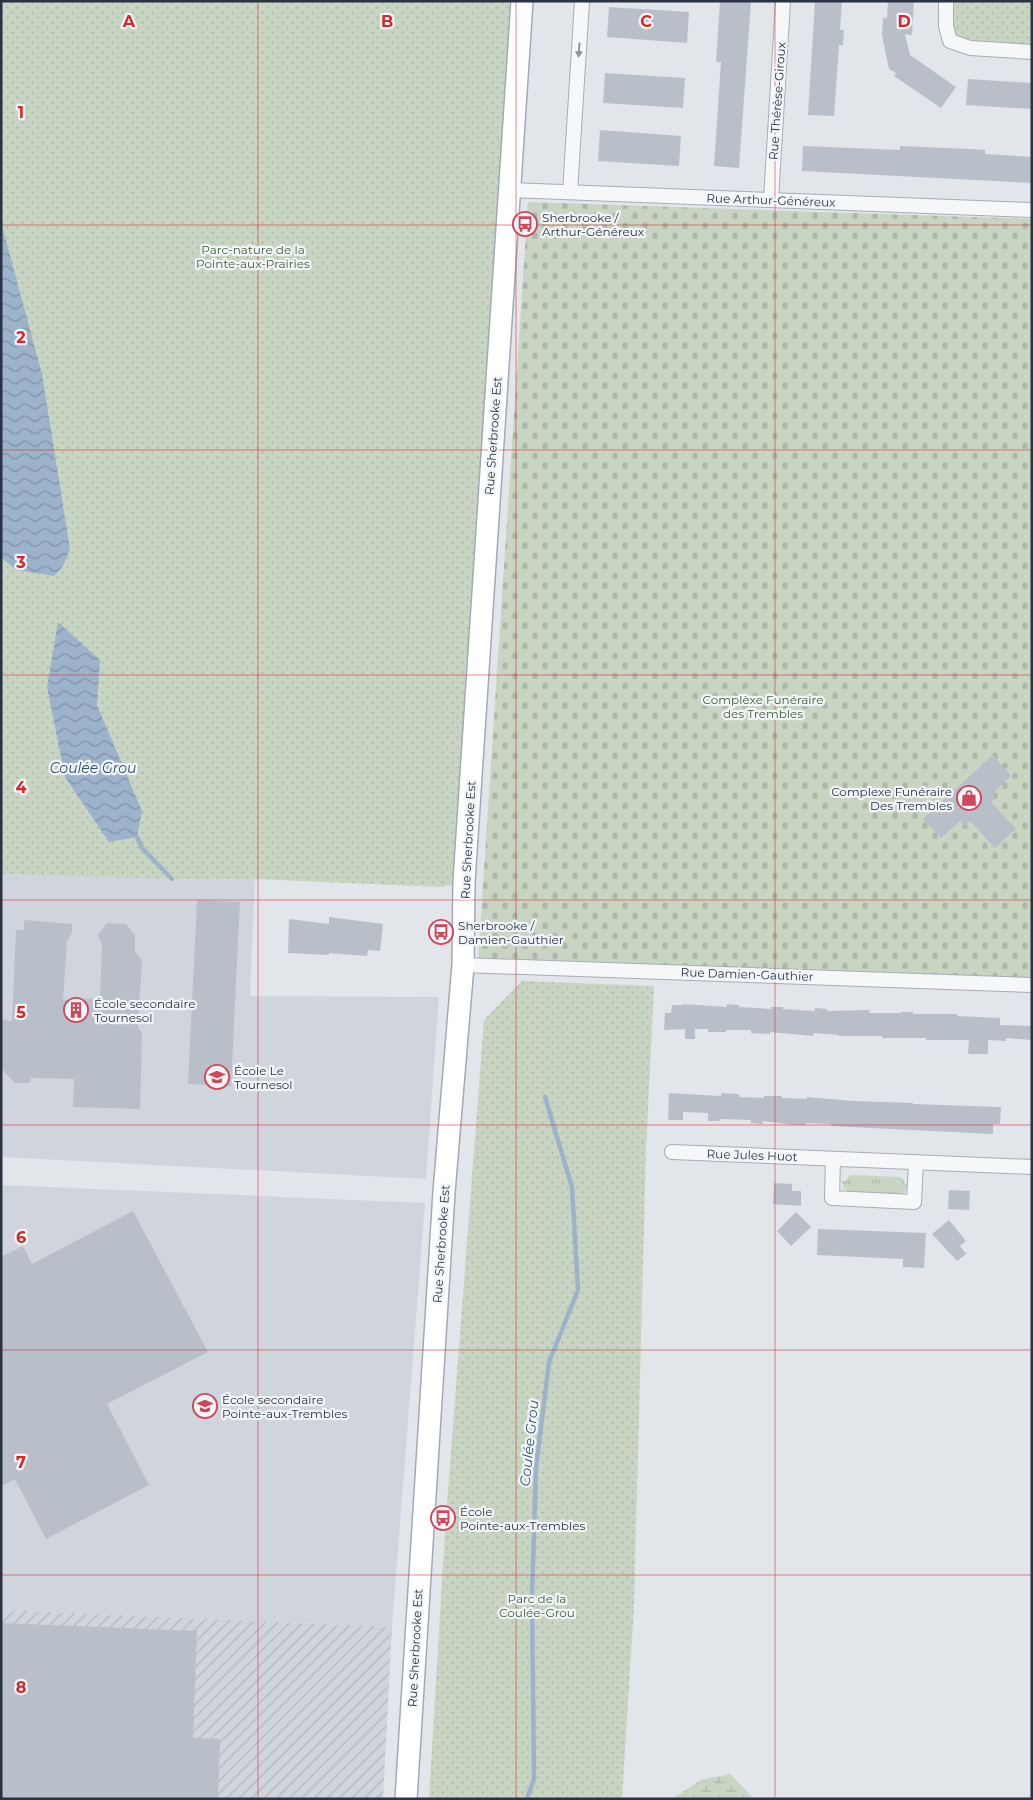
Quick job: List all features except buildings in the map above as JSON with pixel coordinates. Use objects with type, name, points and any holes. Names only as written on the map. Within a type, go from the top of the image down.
[{"type":"main road","name":"Rue Sherbrooke Est","points":[[406,1799],[444,1192],[463,965],[464,882],[522,1]]},
{"type":"street","points":[[570,192],[582,1]]},
{"type":"street","name":"Rue Thérèse-Giroux","points":[[771,200],[783,1]]},
{"type":"street","points":[[946,1],[946,26],[950,41],[970,48],[1032,52]]},
{"type":"street","name":"Rue Arthur-Généreux","points":[[510,190],[1032,210]]},
{"type":"street","name":"Rue Damien-Gauthier","points":[[463,965],[1032,985]]},
{"type":"street","name":"Rue Jules Huot","points":[[672,1152],[1032,1167]]},
{"type":"street","points":[[833,1159],[832,1198],[914,1202],[916,1162]]},
{"type":"shaded area","name":"École Le Tournesol","points":[[1,874],[255,879],[250,996],[439,997],[426,1179],[1,1157]]},
{"type":"shaded area","name":"École secondaire Pointe-aux-Trembles","points":[[1,1185],[425,1203],[392,1627],[1,1610]]},
{"type":"shaded area","points":[[1,1610],[392,1627],[383,1799],[1,1799]]},
{"type":"green space","name":"Parc-nature de la Pointe-aux-Prairies","points":[[1,1],[522,1],[464,882],[441,887],[255,879],[172,879],[1,874]]},
{"type":"green space","points":[[946,1],[1032,1],[1032,52],[950,41]]},
{"type":"green space","name":"Complèxe Funéraire des Trembles","points":[[528,202],[1032,219],[1032,985],[478,961]]},
{"type":"green space","name":"Parc de la Coulée-Grou","points":[[522,981],[654,986],[646,1151],[634,1606],[622,1799],[429,1799],[445,1531],[484,1020]]},
{"type":"green space","points":[[851,1175],[900,1177],[904,1183],[908,1184],[905,1192],[898,1195],[850,1193],[844,1188],[842,1181],[846,1181]]},
{"type":"green space","points":[[730,1774],[754,1799],[672,1799],[701,1780]]},
{"type":"water","points":[[1,222],[42,374],[70,549],[63,566],[54,576],[16,570],[2,558],[1,552]]},
{"type":"water","name":"Coulée Grou","points":[[58,622],[100,660],[97,705],[142,811],[137,837],[109,842],[65,777],[47,687]]},
{"type":"waterway","name":"Coulée Grou","points":[[137,837],[142,848],[172,879]]},
{"type":"waterway","name":"Coulée Grou","points":[[527,1799],[534,1779],[532,1596],[536,1468],[549,1362],[578,1290],[572,1187],[545,1097]]},
{"type":"place","name":"Sherbrooke / Arthur-Généreux","points":[[525,224]]},
{"type":"place","name":"Complexe Funéraire Des Trembles","points":[[969,798]]},
{"type":"place","name":"Sherbrooke / Damien-Gauthier","points":[[441,932]]},
{"type":"place","name":"École secondaire Tournesol","points":[[76,1010]]},
{"type":"place","name":"École Le Tournesol","points":[[217,1077]]},
{"type":"place","name":"École secondaire Pointe-aux-Trembles","points":[[205,1406]]},
{"type":"place","name":"École Pointe-aux-Trembles","points":[[443,1518]]}]
